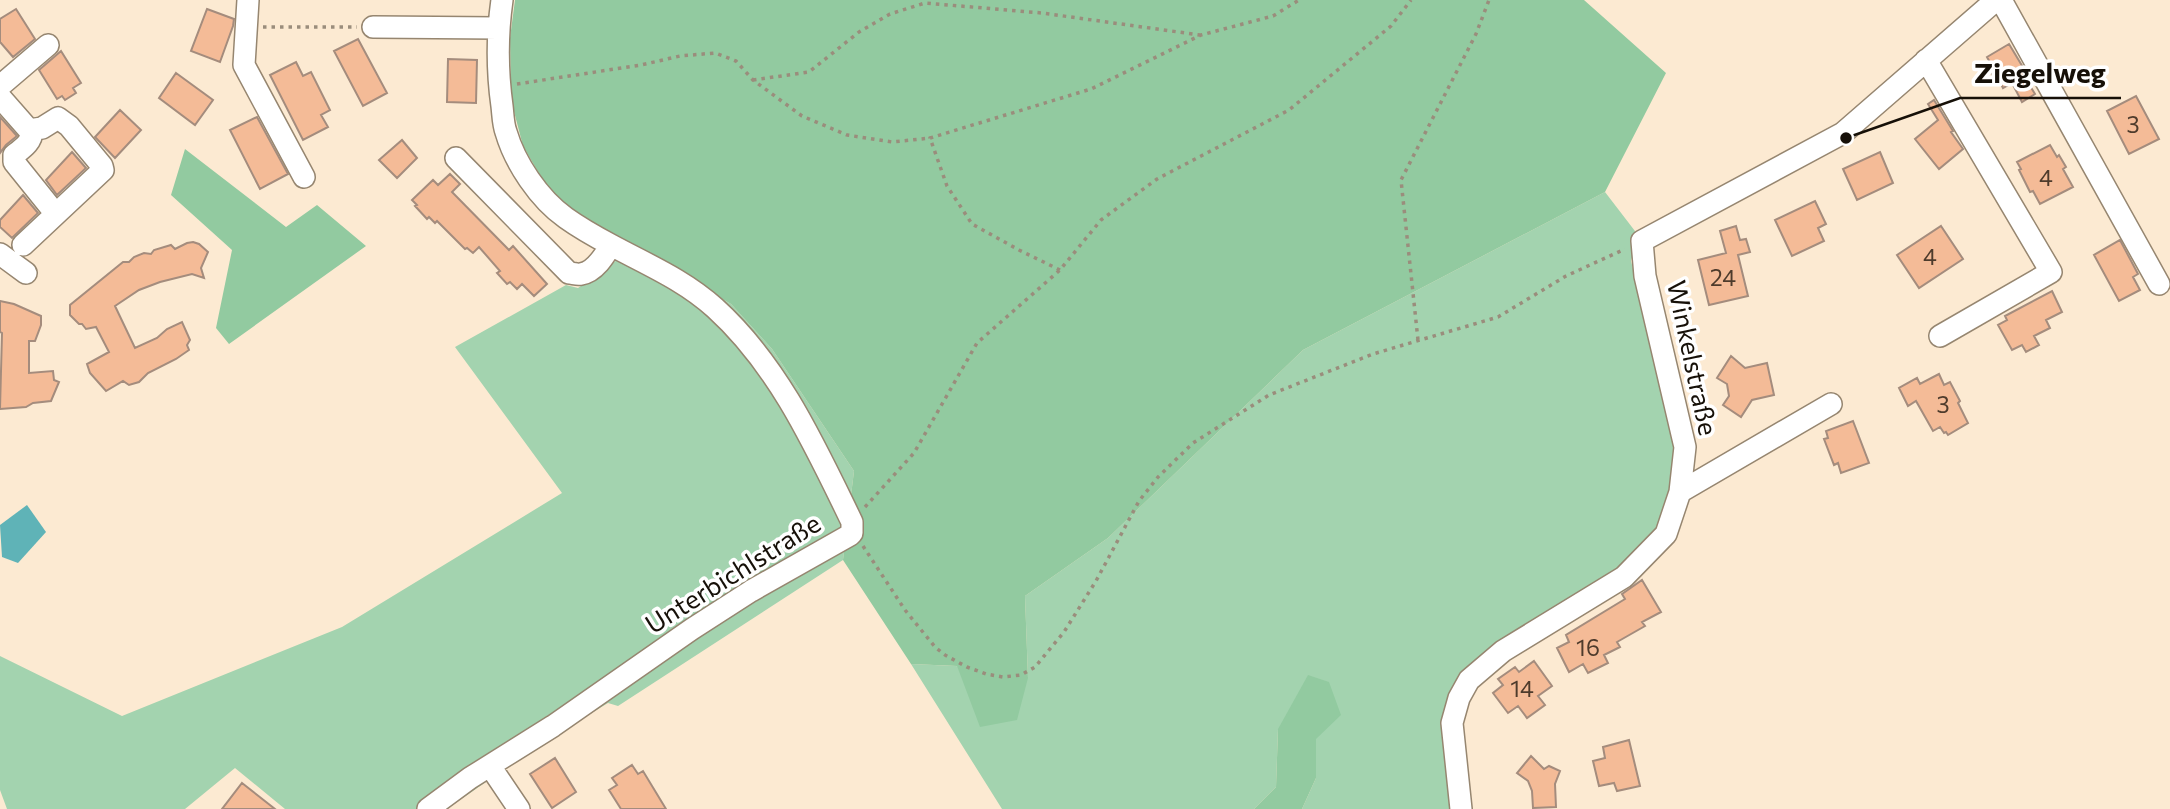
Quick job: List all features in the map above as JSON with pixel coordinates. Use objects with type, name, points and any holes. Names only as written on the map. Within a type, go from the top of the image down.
[{"type":"street","points":[[248,0],[244,65],[304,177]]},
{"type":"street","name":"Unterbichlstraße","points":[[428,809],[692,629],[751,591],[849,535],[853,525],[817,449],[761,356],[723,316],[692,289],[564,217],[531,181],[515,155],[505,130],[499,88],[498,29],[502,0]]},
{"type":"street","points":[[1642,241],[1843,133],[1998,0],[2160,284]]},
{"type":"street","points":[[373,27],[498,29]]},
{"type":"street","points":[[0,86],[48,45]]},
{"type":"street","points":[[1926,60],[2051,272],[1940,336]]},
{"type":"street","points":[[0,97],[29,130],[42,128],[58,118],[62,120],[69,125],[103,170],[23,245]]},
{"type":"street","points":[[32,131],[32,137],[15,155],[14,162],[55,213]]},
{"type":"street","points":[[456,158],[569,273],[581,274],[589,270],[601,260],[611,245]]},
{"type":"street","name":"Winkelstraße","points":[[1461,809],[1452,723],[1459,698],[1469,680],[1503,651],[1624,577],[1666,534],[1680,492],[1685,447],[1645,276],[1642,241]]},
{"type":"street","points":[[0,254],[26,273]]},
{"type":"street","points":[[1680,492],[1831,404]]},
{"type":"street","points":[[490,766],[519,809]]},
{"type":"path","points":[[499,88],[680,56],[715,53],[736,61],[753,80],[802,116],[847,135],[892,142],[930,138],[1091,89],[1201,35],[1273,16],[1299,0]]},
{"type":"path","points":[[1411,0],[1391,26],[1289,110],[1157,179],[1101,220],[1060,270],[977,343],[914,453],[853,525],[905,610],[935,647],[955,661],[986,674],[1003,677],[1021,675],[1035,667],[1064,632],[1139,501],[1158,477],[1193,443],[1269,395],[1374,354],[1498,317],[1566,276],[1642,241]]},
{"type":"path","points":[[1418,341],[1401,180],[1476,34],[1489,0]]},
{"type":"path","points":[[753,80],[809,72],[859,32],[890,14],[925,3],[1042,13],[1201,35]]},
{"type":"path","points":[[247,26],[373,27]]},
{"type":"path","points":[[930,138],[947,186],[972,224],[1060,270]]},
{"type":"green space","points":[[515,0],[1584,0],[1666,73],[1605,192],[1303,350],[1108,538],[1025,596],[1028,678],[1017,720],[980,727],[957,666],[911,664],[843,560],[854,471],[772,349],[731,304],[572,211],[545,184],[523,146],[511,100],[510,38]]},
{"type":"green space","points":[[185,149],[286,227],[317,205],[366,246],[229,344],[216,328],[232,250],[171,195]]},
{"type":"green space","points":[[1605,192],[1638,235],[1631,261],[1670,413],[1675,453],[1674,489],[1662,520],[1648,543],[1622,569],[1461,680],[1451,809],[1302,809],[1316,778],[1316,739],[1278,729],[1276,787],[1254,809],[1002,809],[911,664],[956,666],[1028,678],[1025,596],[1108,538],[1303,350]]},
{"type":"green space","points":[[630,244],[731,304],[772,349],[854,471],[843,560],[618,706],[608,703],[542,743],[447,809],[285,809],[235,768],[185,809],[7,809],[0,790],[0,656],[122,716],[342,627],[562,493],[455,347],[566,285],[578,288],[617,260]]},
{"type":"green space","points":[[1308,675],[1329,682],[1341,715],[1316,739],[1316,778],[1302,809],[1254,809],[1276,787],[1278,729]]},
{"type":"water","points":[[27,505],[46,532],[18,563],[2,557],[0,525]]},
{"type":"building","points":[[16,9],[35,39],[13,57],[0,42],[0,19]]},
{"type":"building","points":[[207,9],[234,19],[220,62],[191,51]]},
{"type":"building","points":[[358,39],[387,93],[363,106],[334,51]]},
{"type":"building","points":[[2009,44],[2027,74],[2024,76],[2035,94],[2022,102],[2012,83],[2003,88],[1998,78],[1990,71],[1992,66],[1987,57]]},
{"type":"building","points":[[61,51],[81,83],[73,88],[76,93],[65,100],[62,96],[57,99],[39,70]]},
{"type":"building","points":[[448,59],[477,60],[476,103],[447,102]]},
{"type":"building","points":[[296,62],[303,76],[311,72],[330,110],[321,115],[328,127],[303,140],[270,75]]},
{"type":"building","points":[[176,73],[213,100],[195,125],[159,98]]},
{"type":"building","points":[[2136,96],[2159,139],[2129,154],[2107,111]]},
{"type":"building","points":[[1934,100],[1963,149],[1939,169],[1915,139],[1938,120],[1928,104]]},
{"type":"building","points":[[120,110],[141,130],[115,158],[95,137]]},
{"type":"building","points":[[0,117],[17,136],[0,153]]},
{"type":"building","points":[[257,117],[288,174],[260,189],[230,130]]},
{"type":"building","points":[[402,140],[417,158],[397,178],[379,160]]},
{"type":"building","points":[[2050,145],[2066,167],[2063,169],[2073,187],[2040,204],[2033,191],[2030,192],[2017,162]]},
{"type":"building","points":[[72,152],[86,168],[57,195],[46,180]]},
{"type":"building","points":[[1880,152],[1893,183],[1857,200],[1843,169]]},
{"type":"building","points":[[450,174],[460,184],[452,192],[509,250],[513,246],[547,284],[534,296],[522,284],[517,289],[510,282],[507,284],[497,273],[500,271],[479,247],[473,253],[465,249],[437,221],[435,223],[429,217],[427,219],[415,206],[417,205],[412,200],[433,180],[438,185]]},
{"type":"building","points":[[23,195],[38,213],[12,238],[0,227],[0,220]]},
{"type":"building","points":[[1815,201],[1826,224],[1818,228],[1824,241],[1792,256],[1775,220]]},
{"type":"building","points":[[1736,226],[1740,240],[1746,239],[1750,252],[1738,255],[1748,296],[1709,305],[1698,260],[1726,253],[1720,231]]},
{"type":"building","points":[[1941,226],[1963,259],[1919,288],[1897,255]]},
{"type":"building","points":[[2120,240],[2138,274],[2133,277],[2140,290],[2119,301],[2094,255]]},
{"type":"building","points":[[193,242],[208,252],[201,268],[204,278],[192,274],[160,282],[139,290],[115,306],[135,348],[182,322],[190,340],[187,345],[189,350],[148,373],[139,382],[129,385],[123,381],[106,391],[90,373],[87,364],[109,352],[96,327],[86,329],[70,315],[70,305],[123,262],[171,245],[175,249]]},
{"type":"building","points":[[2052,291],[2062,312],[2046,320],[2050,328],[2034,336],[2039,345],[2026,352],[2022,345],[2012,350],[1998,325],[2007,320],[2005,316]]},
{"type":"building","points":[[0,301],[41,316],[41,325],[35,341],[29,341],[29,373],[53,371],[54,380],[59,382],[51,401],[0,409]]},
{"type":"building","points":[[1731,356],[1745,368],[1767,363],[1774,395],[1752,400],[1741,417],[1723,405],[1729,396],[1727,384],[1717,378]]},
{"type":"building","points":[[1939,374],[1944,385],[1950,382],[1968,423],[1948,435],[1940,427],[1933,431],[1916,401],[1908,406],[1899,388],[1917,378],[1920,384]]},
{"type":"building","points":[[1853,421],[1869,463],[1841,473],[1838,463],[1834,465],[1824,439],[1828,438],[1826,431]]},
{"type":"building","points":[[1642,580],[1661,612],[1642,622],[1645,626],[1617,642],[1620,647],[1604,655],[1608,663],[1588,673],[1583,664],[1569,672],[1557,648],[1569,642],[1566,635],[1625,599],[1622,594]]},
{"type":"building","points":[[1534,661],[1552,686],[1538,696],[1545,705],[1527,718],[1518,706],[1508,713],[1493,693],[1503,685],[1498,679],[1515,667],[1519,672]]},
{"type":"building","points":[[1629,740],[1640,786],[1617,791],[1614,783],[1599,786],[1593,761],[1605,758],[1603,747]]},
{"type":"building","points":[[1531,756],[1544,769],[1549,766],[1560,771],[1555,784],[1556,807],[1533,808],[1532,791],[1528,781],[1517,773]]},
{"type":"building","points":[[555,758],[576,792],[552,808],[530,774]]},
{"type":"building","points":[[632,765],[638,774],[643,771],[666,809],[621,809],[609,790],[617,785],[612,778]]},
{"type":"building","points":[[242,783],[275,809],[222,809]]},
{"type":"place","name":"Ziegelweg","points":[[1846,138]]}]
